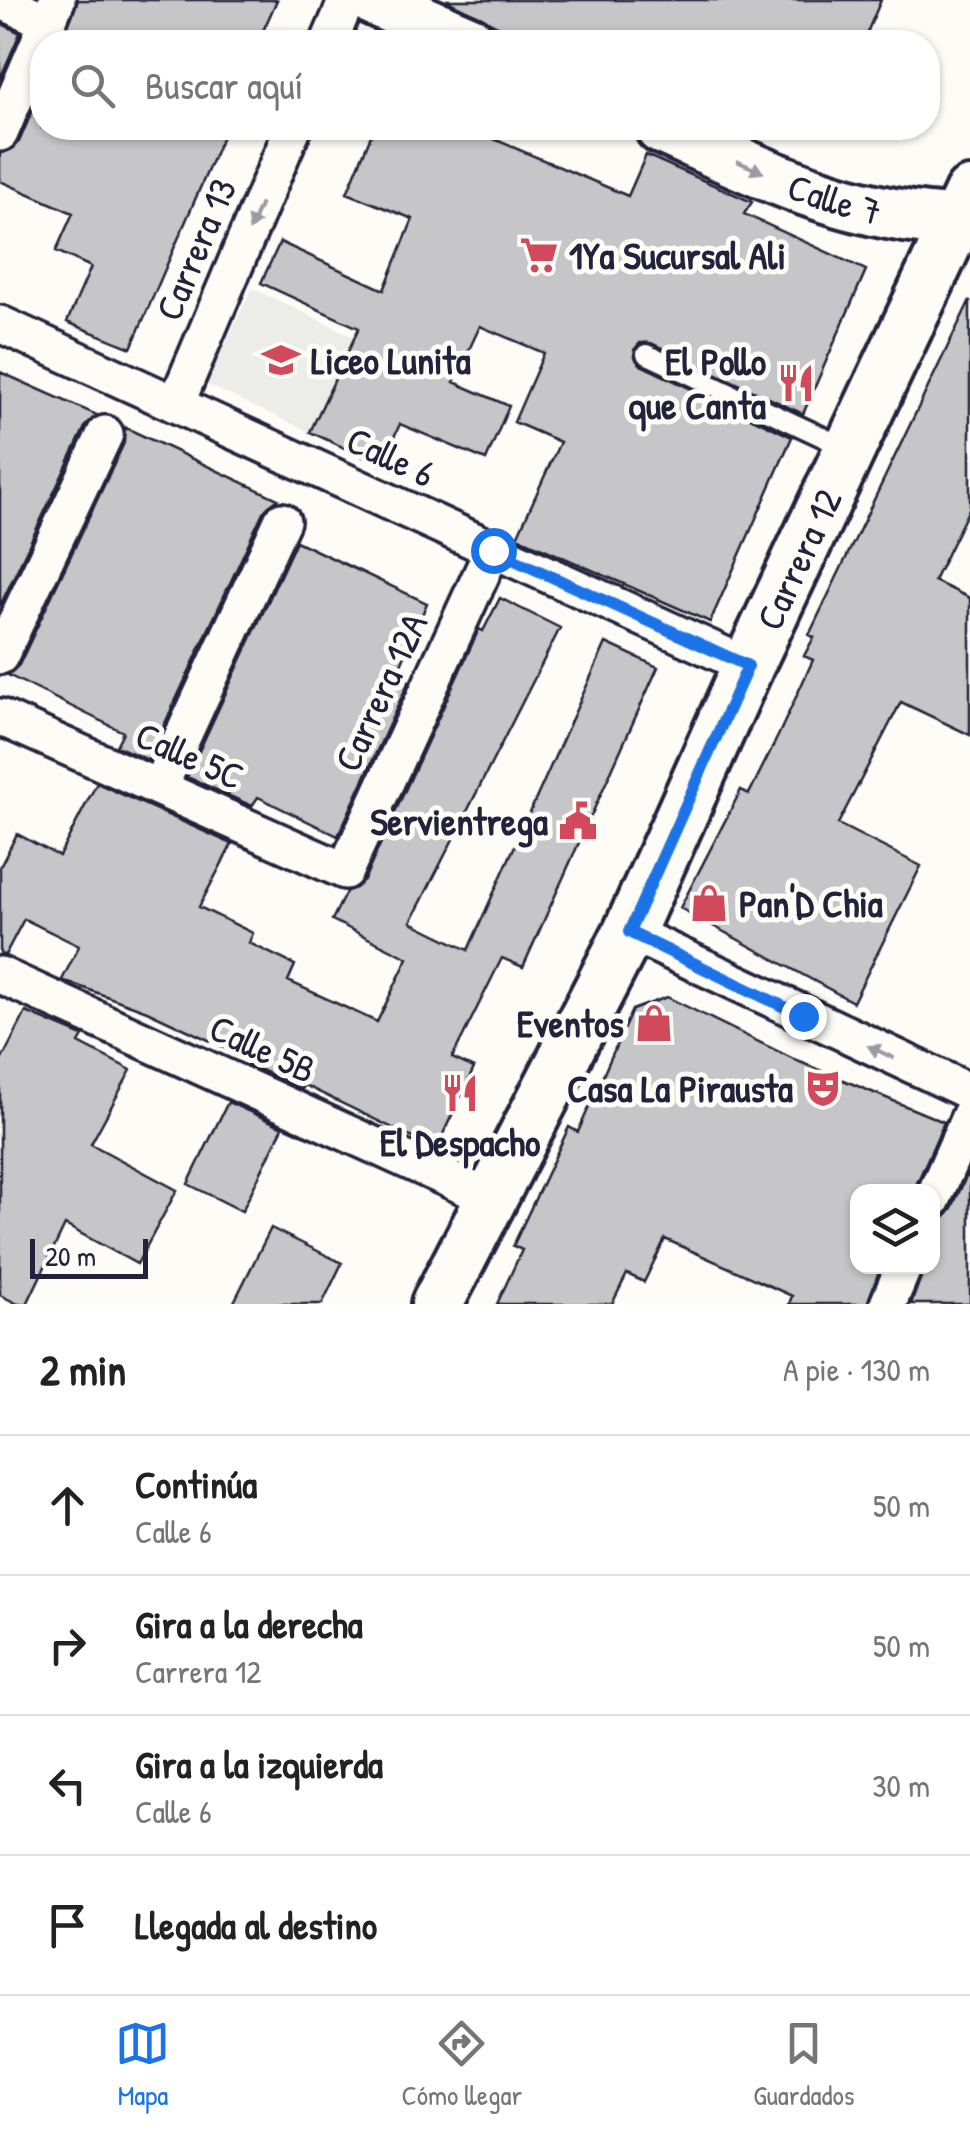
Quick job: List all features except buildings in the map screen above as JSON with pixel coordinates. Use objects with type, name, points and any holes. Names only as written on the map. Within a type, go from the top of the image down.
[{"type":"main road","points":[[374,0],[443,30]]},
{"type":"main road","name":"Calle 7","points":[[688,140],[817,197],[883,216],[964,207]]},
{"type":"main road","name":"Carrera 12","points":[[437,1304],[629,932],[748,666],[964,207]]},
{"type":"street","points":[[0,0],[52,11]]},
{"type":"street","points":[[334,30],[347,0]]},
{"type":"street","points":[[0,134],[30,63]]},
{"type":"street","name":"Carrera 13","points":[[176,404],[288,140]]},
{"type":"street","name":"Calle 6","points":[[0,324],[748,666]]},
{"type":"street","points":[[0,656],[105,434]]},
{"type":"street","points":[[159,788],[282,522]]},
{"type":"street","name":"Carrera 12A","points":[[345,871],[493,550]]},
{"type":"street","name":"Calle 5C","points":[[0,717],[345,871]]},
{"type":"street","points":[[629,932],[970,1092]]},
{"type":"street","name":"Calle 5B","points":[[0,974],[492,1199]]},
{"type":"street","points":[[940,1184],[970,1115]]},
{"type":"street","points":[[888,1304],[901,1274]]},
{"type":"lane","points":[[646,354],[851,450]]},
{"type":"shaded area","name":"Liceo Lunita","points":[[252,288],[355,337],[310,432],[206,384]]},
{"type":"place","name":"1Ya Sucursal Ali","points":[[539,255]]},
{"type":"place","name":"Liceo Lunita","points":[[281,360]]},
{"type":"place","name":"El Pollo que Canta","points":[[796,383]]},
{"type":"place","name":"Servientrega","points":[[578,821]]},
{"type":"place","name":"Pan'D Chia","points":[[709,903]]},
{"type":"place","name":"Eventos","points":[[654,1023]]},
{"type":"place","name":"Casa La Pirausta","points":[[823,1088]]},
{"type":"place","name":"El Despacho","points":[[460,1093]]},
{"type":"route","points":[[493,550],[748,666],[629,932],[803,1016]]}]
